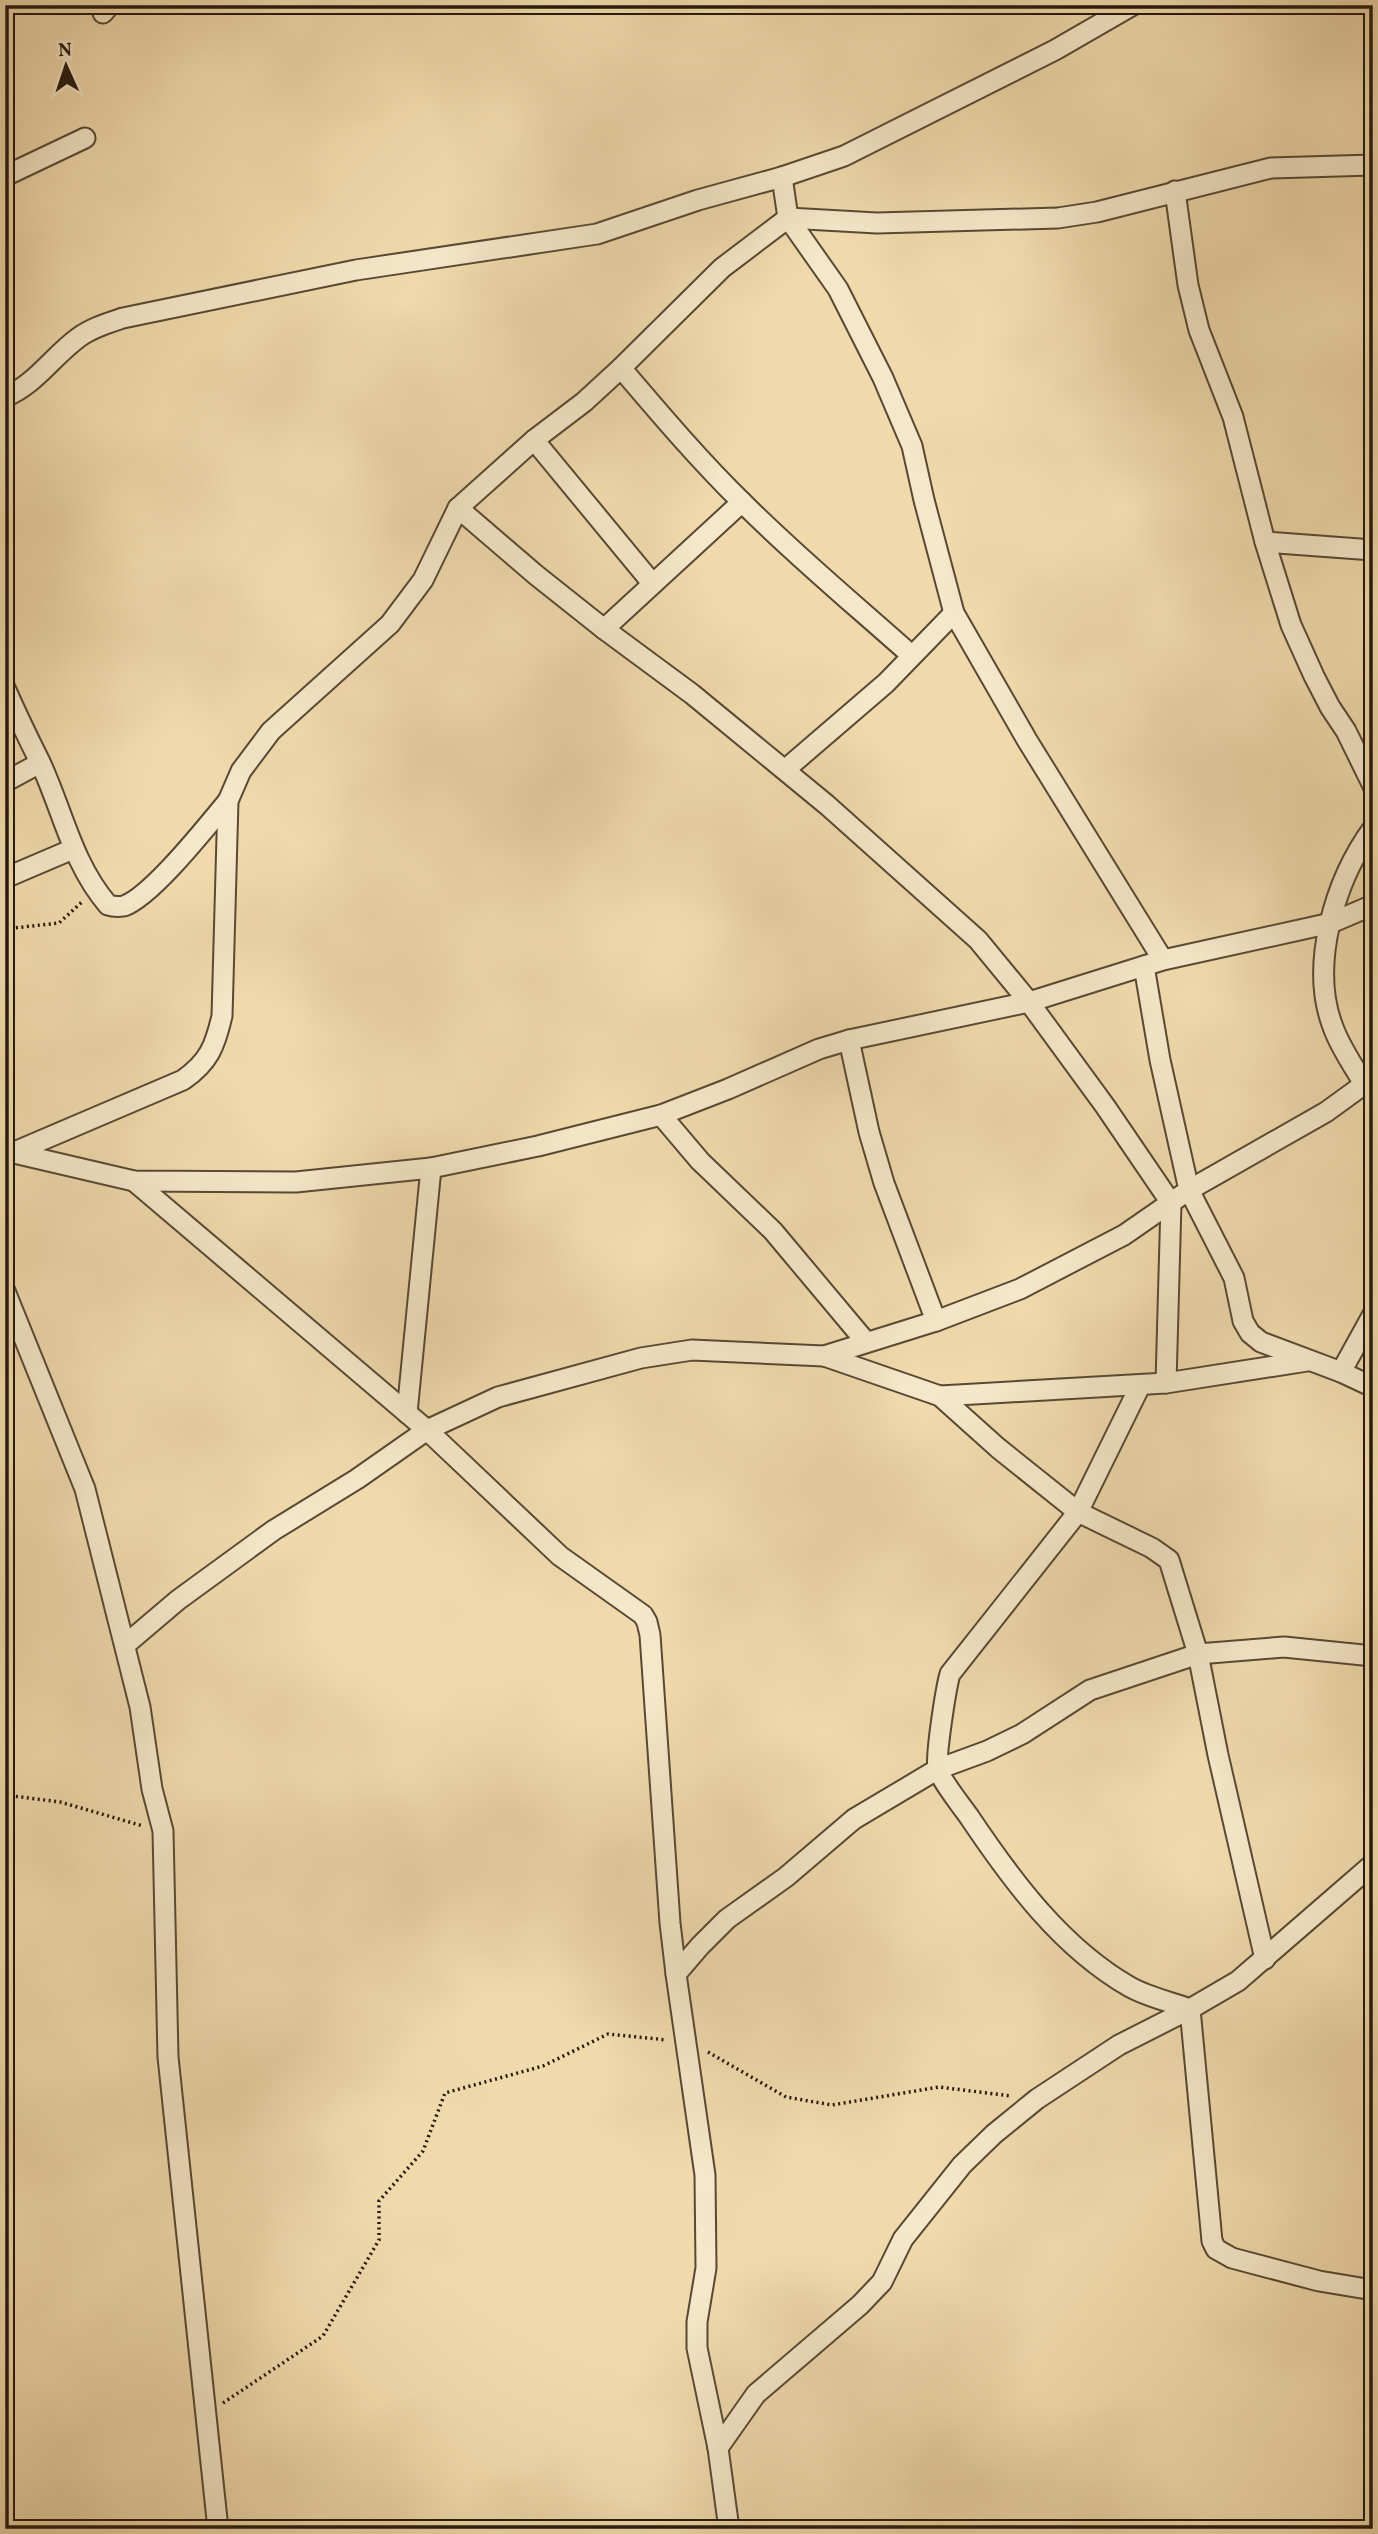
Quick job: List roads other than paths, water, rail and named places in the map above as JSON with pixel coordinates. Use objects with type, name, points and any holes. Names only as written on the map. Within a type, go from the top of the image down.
[{"type":"street","points":[[5,397],[43,372],[79,337],[123,318],[356,270],[597,234],[844,156],[1055,50],[1133,5]]},
{"type":"street","points":[[5,176],[85,138]]},
{"type":"street","points":[[5,688],[40,763],[73,849],[95,890],[108,905],[120,907],[128,904],[161,878],[228,801],[241,771],[271,731],[390,624],[423,580],[457,508],[534,440],[584,402],[707,281],[746,248],[788,218],[877,223],[1058,218],[1097,212],[1271,167],[1373,166]]},
{"type":"street","points":[[782,177],[788,218],[838,289],[883,378],[912,446],[954,614],[1027,740],[1163,960]]},
{"type":"street","points":[[1175,191],[1188,285],[1199,330],[1233,417],[1265,542],[1291,625],[1314,676],[1346,731],[1373,786]]},
{"type":"street","points":[[621,368],[671,427],[742,502],[911,655]]},
{"type":"street","points":[[534,440],[652,583]]},
{"type":"street","points":[[604,629],[742,502]]},
{"type":"street","points":[[457,508],[604,629],[692,694],[786,769],[978,940],[1029,1002],[1171,1203],[1166,1382]]},
{"type":"street","points":[[1265,542],[1373,550]]},
{"type":"street","points":[[786,769],[886,683],[954,614]]},
{"type":"street","points":[[5,782],[40,763]]},
{"type":"street","points":[[9,1154],[184,1080],[201,1067],[215,1043],[222,1016],[228,801]]},
{"type":"street","points":[[824,1356],[936,1321],[1020,1289],[1067,1266],[1124,1235],[1189,1190],[1326,1112],[1369,1081],[1339,1043],[1329,1016],[1325,951],[1348,866],[1373,828]]},
{"type":"street","points":[[7,872],[73,849]]},
{"type":"street","points":[[9,1154],[134,1181],[296,1182],[431,1168],[538,1146],[661,1115],[819,1049],[849,1040],[1029,1002],[1163,960],[1331,923],[1373,905]]},
{"type":"street","points":[[1144,966],[1160,1060],[1189,1190],[1234,1278],[1243,1321],[1250,1333],[1261,1342],[1373,1387]]},
{"type":"street","points":[[849,1040],[869,1132],[884,1183],[936,1321]]},
{"type":"street","points":[[661,1115],[700,1161],[773,1231],[866,1342]]},
{"type":"street","points":[[407,1413],[431,1168]]},
{"type":"street","points":[[134,1181],[427,1430],[561,1556],[643,1615],[647,1622],[669,1911],[705,2175],[706,2268],[697,2322],[697,2348],[718,2448],[729,2529]]},
{"type":"street","points":[[5,1290],[85,1489],[140,1707],[152,1789],[163,1831],[168,2057],[218,2529]]},
{"type":"street","points":[[1341,1372],[1373,1314]]},
{"type":"street","points":[[125,1645],[178,1600],[274,1530],[357,1479],[427,1430],[498,1397],[641,1358],[692,1350],[824,1356],[940,1396],[1140,1386],[1310,1360]]},
{"type":"street","points":[[1140,1386],[1078,1512],[950,1674],[945,1689],[938,1769],[998,1860],[1029,1900],[1061,1932],[1089,1958],[1132,1988],[1190,2009]]},
{"type":"street","points":[[940,1396],[998,1448],[1078,1512],[1152,1548],[1169,1560],[1198,1654],[1220,1768],[1265,1959]]},
{"type":"street","points":[[676,1975],[699,1946],[727,1919],[786,1877],[854,1819],[938,1769],[988,1751],[1022,1734],[1090,1690],[1198,1654],[1284,1647],[1373,1656]]},
{"type":"street","points":[[718,2448],[756,2394],[860,2305],[882,2282],[903,2239],[962,2165],[994,2134],[1037,2099],[1119,2045],[1238,1981],[1373,1864]]},
{"type":"street","points":[[1190,2009],[1212,2241],[1216,2249],[1233,2258],[1273,2269],[1319,2281],[1373,2290]]}]
